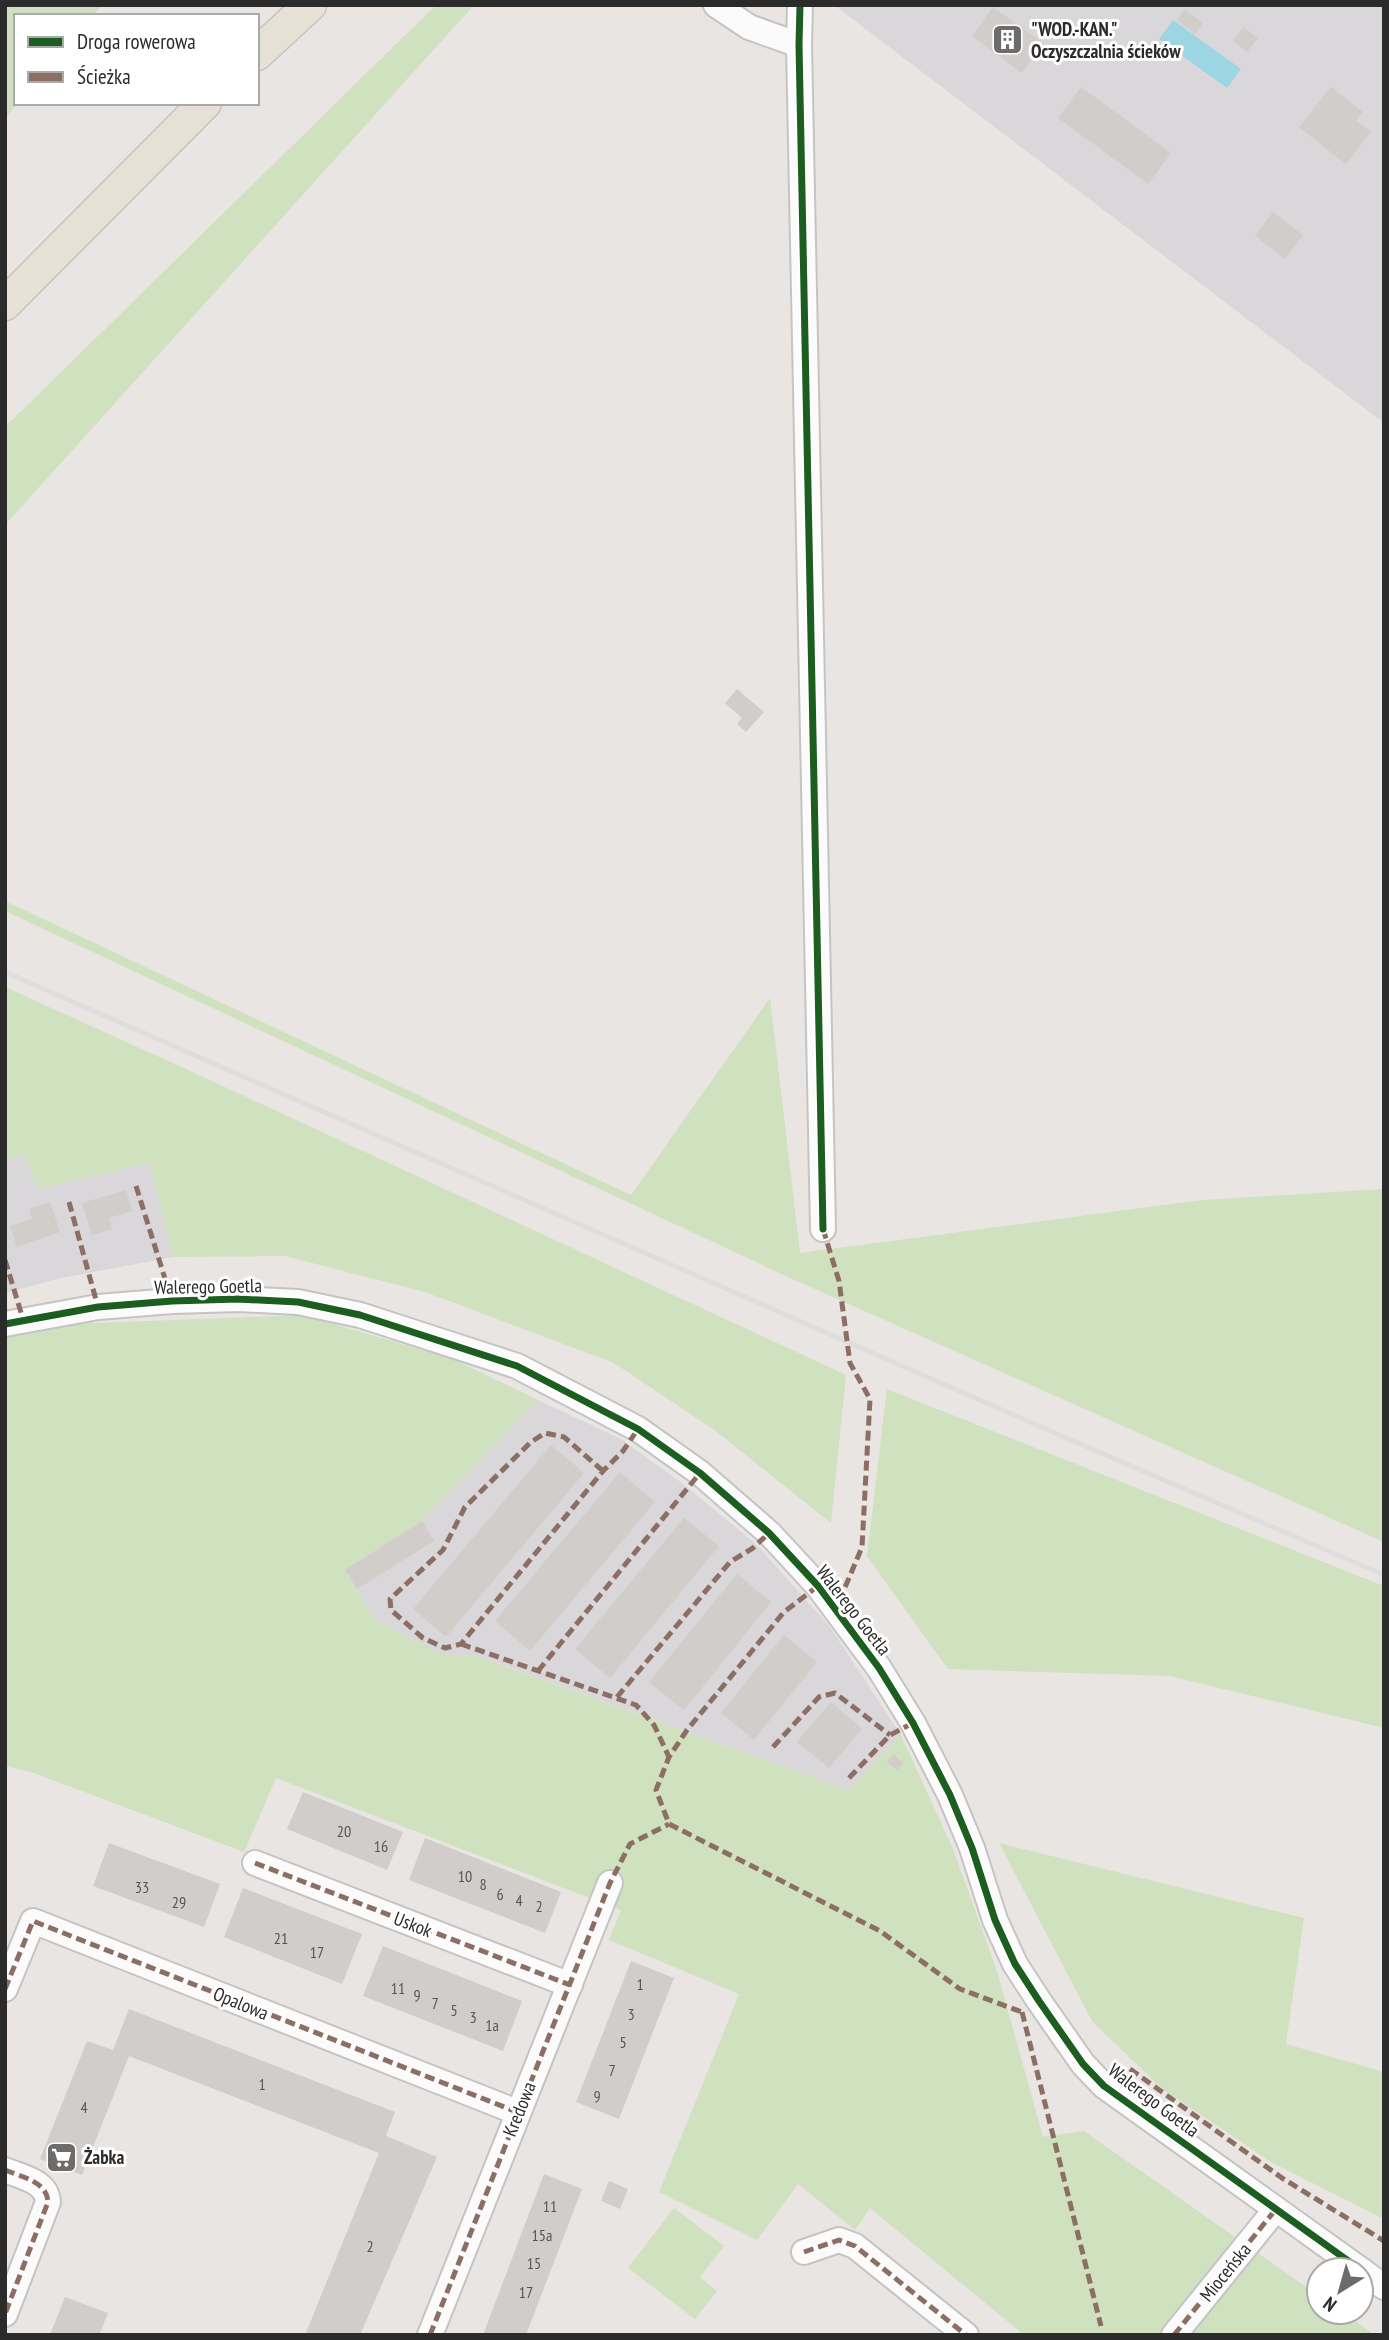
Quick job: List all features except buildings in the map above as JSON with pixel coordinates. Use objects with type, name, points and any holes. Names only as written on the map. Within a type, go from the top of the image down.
[{"type":"main road","points":[[259,42],[293,5]]},
{"type":"main road","points":[[259,52],[310,5]]},
{"type":"main road","points":[[5,304],[203,105]]},
{"type":"street","points":[[716,5],[749,27],[799,45]]},
{"type":"street","points":[[800,5],[823,1230]]},
{"type":"street","name":"Walerego Goetla","points":[[5,1324],[99,1307],[172,1301],[238,1299],[298,1302],[360,1315],[517,1366],[638,1429],[700,1473],[769,1533],[818,1586],[879,1668],[913,1723],[950,1795],[972,1848],[995,1920],[1015,1964],[1083,2064],[1104,2086],[1341,2256]]},
{"type":"street","name":"Uskok","points":[[255,1863],[570,1984]]},
{"type":"street","name":"Kredowa","points":[[430,2335],[610,1883]]},
{"type":"street","name":"Opalowa","points":[[5,1989],[33,1921],[517,2112]]},
{"type":"street","points":[[5,2170],[42,2186],[48,2194],[48,2202],[5,2314]]},
{"type":"street","name":"Mioceńska","points":[[1174,2335],[1276,2209]]},
{"type":"street","points":[[804,2252],[839,2240],[855,2246],[965,2335]]},
{"type":"shaded area","points":[[834,5],[1384,5],[1384,423]]},
{"type":"shaded area","points":[[24,1153],[37,1189],[150,1162],[173,1257],[61,1278],[5,1293],[5,1160]]},
{"type":"shaded area","points":[[538,1400],[621,1439],[682,1483],[757,1545],[830,1627],[901,1735],[848,1790],[478,1656],[439,1654],[374,1619],[345,1570],[422,1521]]},
{"type":"green space","points":[[5,5],[102,5],[95,14],[14,14],[14,105],[16,105],[5,118]]},
{"type":"green space","points":[[436,5],[474,5],[5,525],[5,427]]},
{"type":"green space","points":[[5,901],[631,1195],[770,998],[800,1253],[1202,1200],[1384,1189],[1384,1542],[790,1278],[5,911]]},
{"type":"green space","points":[[5,987],[846,1375],[831,1523],[717,1432],[614,1363],[425,1292],[285,1256],[173,1257],[150,1163],[37,1189],[24,1154],[5,1160]]},
{"type":"green space","points":[[303,1315],[453,1359],[538,1400],[422,1521],[345,1570],[374,1619],[439,1654],[477,1656],[848,1790],[901,1735],[953,1849],[997,1971],[1043,2137],[1084,2131],[1305,2286],[1305,2326],[1362,2326],[1375,2335],[1024,2335],[870,2208],[855,2230],[798,2184],[757,2240],[659,2192],[739,1994],[609,1940],[621,1910],[276,1778],[244,1852],[34,1773],[5,1766],[5,1338],[45,1325]]},
{"type":"green space","points":[[887,1389],[1384,1586],[1384,1728],[1170,1676],[948,1669],[867,1556]]},
{"type":"green space","points":[[999,1843],[1304,1918],[1286,2044],[1384,2072],[1384,2219],[1271,2162],[1160,2087],[1092,2021]]},
{"type":"green space","points":[[674,2208],[724,2246],[700,2277],[717,2291],[695,2319],[628,2268]]},
{"type":"water","points":[[1173,20],[1241,69],[1227,88],[1159,39]]},
{"type":"railway","points":[[5,972],[1384,1575]]},
{"type":"marked path","points":[[136,1186],[172,1301]]},
{"type":"marked path","points":[[69,1202],[98,1307]]},
{"type":"marked path","points":[[823,1229],[839,1281],[850,1363],[870,1399],[862,1547],[836,1609]]},
{"type":"marked path","points":[[5,1260],[23,1319]]},
{"type":"marked path","points":[[603,1471],[564,1437],[545,1433],[531,1442],[465,1507],[443,1550],[390,1599],[391,1610],[423,1638],[445,1648],[461,1644],[603,1471],[623,1451],[638,1429]]},
{"type":"marked path","points":[[538,1671],[700,1473]]},
{"type":"marked path","points":[[617,1697],[730,1562],[753,1548],[769,1533]]},
{"type":"marked path","points":[[818,1586],[784,1612],[687,1730],[669,1757],[656,1790],[669,1824],[880,1931],[960,1989],[1022,2012]]},
{"type":"marked path","points":[[461,1644],[636,1705],[654,1725],[669,1757]]},
{"type":"marked path","points":[[773,1747],[819,1697],[835,1693],[890,1735]]},
{"type":"marked path","points":[[849,1778],[890,1735],[913,1723]]},
{"type":"marked path","points":[[430,2335],[610,1883],[630,1844],[669,1824]]},
{"type":"marked path","points":[[255,1863],[570,1985]]},
{"type":"marked path","points":[[5,1989],[33,1921],[517,2112]]},
{"type":"marked path","points":[[1022,2012],[1101,2326]]},
{"type":"marked path","points":[[1130,2069],[1282,2178],[1384,2241]]},
{"type":"marked path","points":[[5,2170],[38,2184],[47,2195],[48,2202],[5,2314]]},
{"type":"marked path","points":[[1174,2335],[1276,2209]]},
{"type":"marked path","points":[[804,2252],[839,2240],[855,2246],[966,2335]]},
{"type":"cycle path","points":[[800,5],[823,1229]]},
{"type":"cycle path","points":[[5,1324],[98,1307],[172,1301],[238,1299],[298,1302],[360,1315],[517,1366],[638,1429],[700,1473],[769,1533],[818,1586],[879,1668],[913,1723],[950,1795],[972,1848],[995,1920],[1015,1964],[1083,2064],[1104,2086],[1341,2256]]},
{"type":"place","name":"\"WOD.-KAN.\" Oczyszczalnia ścieków","points":[[1008,40]]},
{"type":"place","name":"Żabka","points":[[61,2157]]}]
